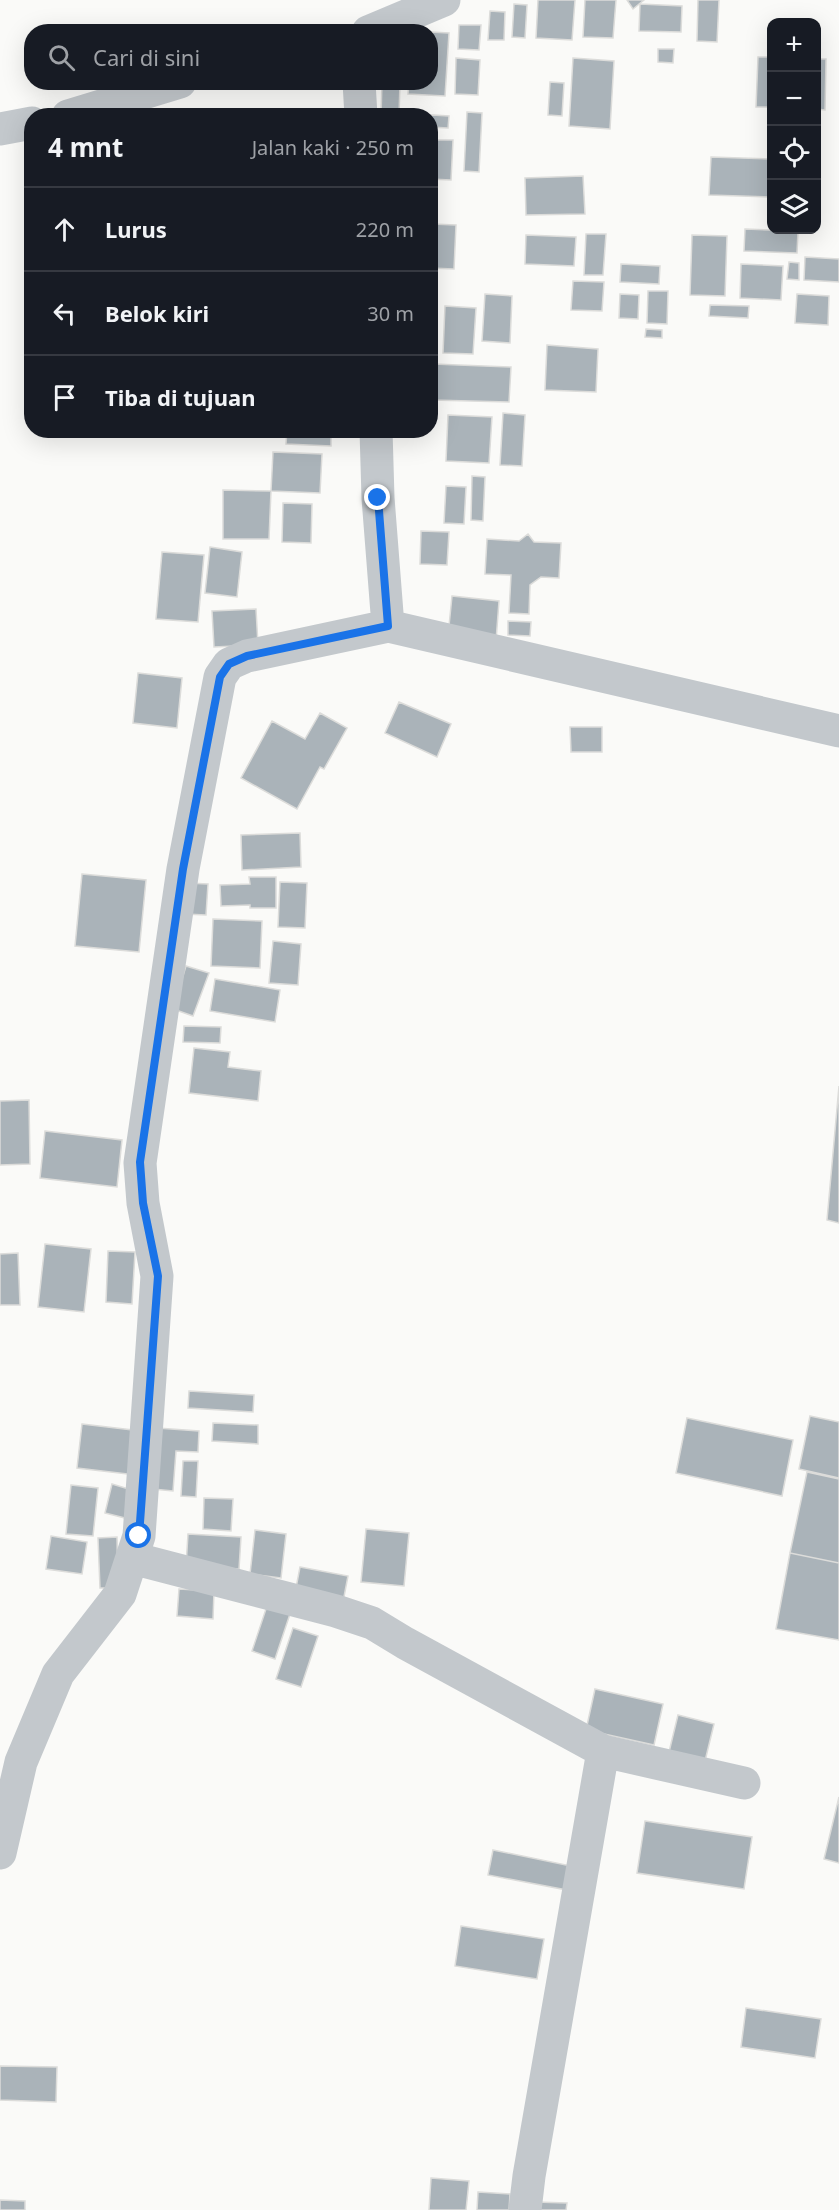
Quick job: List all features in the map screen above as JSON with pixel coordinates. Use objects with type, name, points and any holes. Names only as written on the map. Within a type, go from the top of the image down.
[{"type":"street","points":[[387,24],[444,0]]},
{"type":"street","points":[[94,108],[154,90]]},
{"type":"street","points":[[359,90],[361,108]]},
{"type":"street","points":[[0,129],[24,124]]},
{"type":"street","points":[[376,438],[378,498],[388,626]]},
{"type":"street","points":[[0,1853],[21,1762],[58,1674],[120,1593],[139,1536],[158,1276],[143,1203],[140,1162],[183,869],[220,677],[229,664],[247,656],[388,626],[839,731]]},
{"type":"street","points":[[132,1558],[336,1611],[372,1623],[603,1751],[744,1783]]},
{"type":"street","points":[[525,2210],[529,2175],[603,1751]]},
{"type":"building","points":[[538,0],[575,0],[572,40],[536,38]]},
{"type":"building","points":[[585,0],[616,0],[613,38],[583,37]]},
{"type":"building","points":[[627,0],[644,0],[633,9]]},
{"type":"building","points":[[698,0],[719,0],[717,42],[697,41]]},
{"type":"building","points":[[514,4],[527,5],[525,38],[512,37]]},
{"type":"building","points":[[640,4],[682,6],[681,32],[639,31]]},
{"type":"building","points":[[490,11],[505,12],[504,40],[488,40]]},
{"type":"building","points":[[459,25],[481,25],[479,50],[458,49]]},
{"type":"building","points":[[438,32],[449,33],[445,96],[408,94],[408,90],[438,90]]},
{"type":"building","points":[[658,49],[674,49],[673,63],[658,62]]},
{"type":"building","points":[[758,57],[767,57],[767,107],[756,107]]},
{"type":"building","points":[[456,58],[480,60],[478,95],[455,94]]},
{"type":"building","points":[[573,58],[614,61],[610,129],[569,126]]},
{"type":"building","points":[[821,59],[826,59],[825,110],[821,110]]},
{"type":"building","points":[[550,82],[564,83],[562,116],[548,115]]},
{"type":"building","points":[[382,90],[400,90],[399,108],[381,108]]},
{"type":"building","points":[[467,112],[482,113],[479,172],[464,171]]},
{"type":"building","points":[[438,115],[449,116],[448,128],[438,127]]},
{"type":"building","points":[[438,140],[453,140],[451,180],[438,179]]},
{"type":"building","points":[[711,157],[767,159],[767,197],[709,195]]},
{"type":"building","points":[[583,176],[585,214],[526,215],[525,178]]},
{"type":"building","points":[[438,224],[456,225],[454,269],[438,268]]},
{"type":"building","points":[[745,229],[767,230],[767,234],[798,234],[797,253],[744,251]]},
{"type":"building","points":[[586,234],[606,234],[603,275],[584,275]]},
{"type":"building","points":[[526,235],[576,237],[574,266],[525,264]]},
{"type":"building","points":[[692,235],[727,236],[725,296],[690,295]]},
{"type":"building","points":[[805,257],[839,259],[839,282],[804,280]]},
{"type":"building","points":[[789,262],[799,263],[799,280],[787,279]]},
{"type":"building","points":[[621,264],[660,266],[659,284],[620,282]]},
{"type":"building","points":[[741,264],[783,266],[781,300],[740,298]]},
{"type":"building","points":[[573,281],[604,282],[602,311],[571,310]]},
{"type":"building","points":[[648,291],[668,291],[667,324],[647,323]]},
{"type":"building","points":[[485,294],[512,296],[510,343],[482,341]]},
{"type":"building","points":[[620,294],[639,295],[638,319],[619,318]]},
{"type":"building","points":[[797,294],[829,296],[828,325],[795,323]]},
{"type":"building","points":[[710,305],[749,306],[748,318],[709,316]]},
{"type":"building","points":[[445,306],[476,308],[473,354],[443,353]]},
{"type":"building","points":[[646,329],[662,330],[662,338],[645,337]]},
{"type":"building","points":[[547,345],[598,349],[596,392],[545,390]]},
{"type":"building","points":[[438,364],[511,367],[509,402],[438,400]]},
{"type":"building","points":[[503,413],[525,415],[522,466],[500,465]]},
{"type":"building","points":[[448,415],[492,417],[489,463],[446,461]]},
{"type":"building","points":[[286,438],[331,438],[331,446],[286,444]]},
{"type":"building","points":[[273,452],[322,454],[320,493],[271,491]]},
{"type":"building","points":[[472,476],[485,477],[483,521],[471,520]]},
{"type":"building","points":[[446,486],[466,487],[464,524],[444,523]]},
{"type":"building","points":[[223,490],[271,491],[269,539],[223,539]]},
{"type":"building","points":[[283,503],[312,504],[311,543],[282,542]]},
{"type":"building","points":[[421,531],[449,532],[447,565],[420,564]]},
{"type":"building","points":[[528,534],[534,542],[561,543],[559,578],[541,577],[530,585],[529,614],[509,613],[511,575],[485,574],[487,539],[519,541]]},
{"type":"building","points":[[210,547],[242,552],[237,597],[205,593]]},
{"type":"building","points":[[162,552],[204,555],[198,622],[156,619]]},
{"type":"building","points":[[452,596],[499,601],[496,641],[448,636]]},
{"type":"building","points":[[256,609],[258,645],[214,647],[212,611]]},
{"type":"building","points":[[508,621],[531,622],[530,636],[508,635]]},
{"type":"building","points":[[138,673],[182,678],[177,728],[133,723]]},
{"type":"building","points":[[399,702],[451,724],[437,757],[385,733]]},
{"type":"building","points":[[320,713],[347,728],[324,769],[320,767],[297,809],[241,778],[272,721],[305,739]]},
{"type":"building","points":[[570,727],[602,727],[602,752],[571,752]]},
{"type":"building","points":[[300,833],[301,867],[242,870],[241,835]]},
{"type":"building","points":[[82,874],[146,880],[139,952],[75,946]]},
{"type":"building","points":[[249,877],[276,877],[276,908],[250,908],[250,905],[221,906],[220,885],[250,884]]},
{"type":"building","points":[[280,882],[307,883],[305,928],[278,927]]},
{"type":"building","points":[[186,883],[208,884],[206,915],[185,914]]},
{"type":"building","points":[[213,919],[262,921],[260,968],[211,966]]},
{"type":"building","points":[[273,941],[301,944],[298,985],[269,983]]},
{"type":"building","points":[[186,966],[209,973],[193,1016],[173,1009]]},
{"type":"building","points":[[215,979],[280,990],[275,1022],[210,1011]]},
{"type":"building","points":[[184,1026],[221,1027],[220,1043],[183,1042]]},
{"type":"building","points":[[194,1048],[230,1052],[228,1067],[261,1071],[258,1101],[189,1093]]},
{"type":"building","points":[[839,1086],[839,1223],[827,1220]]},
{"type":"building","points":[[29,1100],[30,1164],[0,1165],[0,1101]]},
{"type":"building","points":[[45,1131],[122,1140],[117,1187],[40,1178]]},
{"type":"building","points":[[45,1244],[91,1249],[84,1312],[38,1307]]},
{"type":"building","points":[[108,1251],[135,1252],[132,1304],[106,1302]]},
{"type":"building","points":[[18,1253],[20,1305],[0,1305],[0,1254]]},
{"type":"building","points":[[189,1391],[254,1395],[253,1412],[188,1408]]},
{"type":"building","points":[[810,1416],[839,1422],[839,1478],[799,1469]]},
{"type":"building","points":[[687,1418],[793,1440],[782,1496],[676,1473]]},
{"type":"building","points":[[213,1423],[258,1425],[258,1444],[212,1441]]},
{"type":"building","points":[[82,1424],[141,1431],[136,1475],[77,1468]]},
{"type":"building","points":[[157,1428],[199,1431],[198,1452],[176,1451],[173,1491],[153,1489]]},
{"type":"building","points":[[183,1461],[198,1461],[196,1497],[181,1496]]},
{"type":"building","points":[[807,1472],[839,1479],[839,1563],[790,1553]]},
{"type":"building","points":[[112,1484],[132,1490],[125,1518],[105,1513]]},
{"type":"building","points":[[71,1485],[98,1488],[93,1536],[66,1534]]},
{"type":"building","points":[[204,1498],[233,1499],[231,1531],[203,1529]]},
{"type":"building","points":[[366,1529],[409,1533],[404,1586],[361,1582]]},
{"type":"building","points":[[255,1530],[286,1534],[281,1578],[250,1574]]},
{"type":"building","points":[[188,1534],[241,1537],[239,1569],[186,1566]]},
{"type":"building","points":[[51,1536],[87,1542],[82,1574],[46,1569]]},
{"type":"building","points":[[117,1537],[118,1588],[100,1588],[98,1538]]},
{"type":"building","points":[[790,1553],[839,1563],[839,1640],[776,1629]]},
{"type":"building","points":[[300,1567],[348,1576],[343,1602],[295,1593]]},
{"type":"building","points":[[179,1589],[214,1591],[213,1619],[177,1616]]},
{"type":"building","points":[[268,1603],[291,1611],[275,1659],[252,1651]]},
{"type":"building","points":[[293,1628],[318,1636],[301,1687],[276,1679]]},
{"type":"building","points":[[595,1689],[663,1704],[654,1745],[586,1730]]},
{"type":"building","points":[[678,1715],[714,1724],[705,1761],[669,1752]]},
{"type":"building","points":[[839,1797],[839,1863],[824,1859]]},
{"type":"building","points":[[645,1821],[752,1837],[744,1889],[637,1873]]},
{"type":"building","points":[[493,1850],[571,1866],[567,1890],[488,1875]]},
{"type":"building","points":[[461,1926],[544,1939],[537,1979],[455,1966]]},
{"type":"building","points":[[746,2008],[821,2019],[815,2058],[741,2047]]},
{"type":"building","points":[[0,2066],[57,2067],[56,2102],[0,2100]]},
{"type":"building","points":[[431,2178],[469,2181],[466,2210],[429,2210]]},
{"type":"building","points":[[478,2192],[510,2194],[509,2210],[477,2210]]},
{"type":"building","points":[[0,2200],[25,2201],[25,2210],[0,2210]]},
{"type":"building","points":[[535,2202],[567,2203],[566,2210],[535,2210]]},
{"type":"route","points":[[139,1536],[158,1276],[143,1203],[140,1162],[183,869],[220,677],[229,664],[247,656],[388,626],[378,498]]}]
